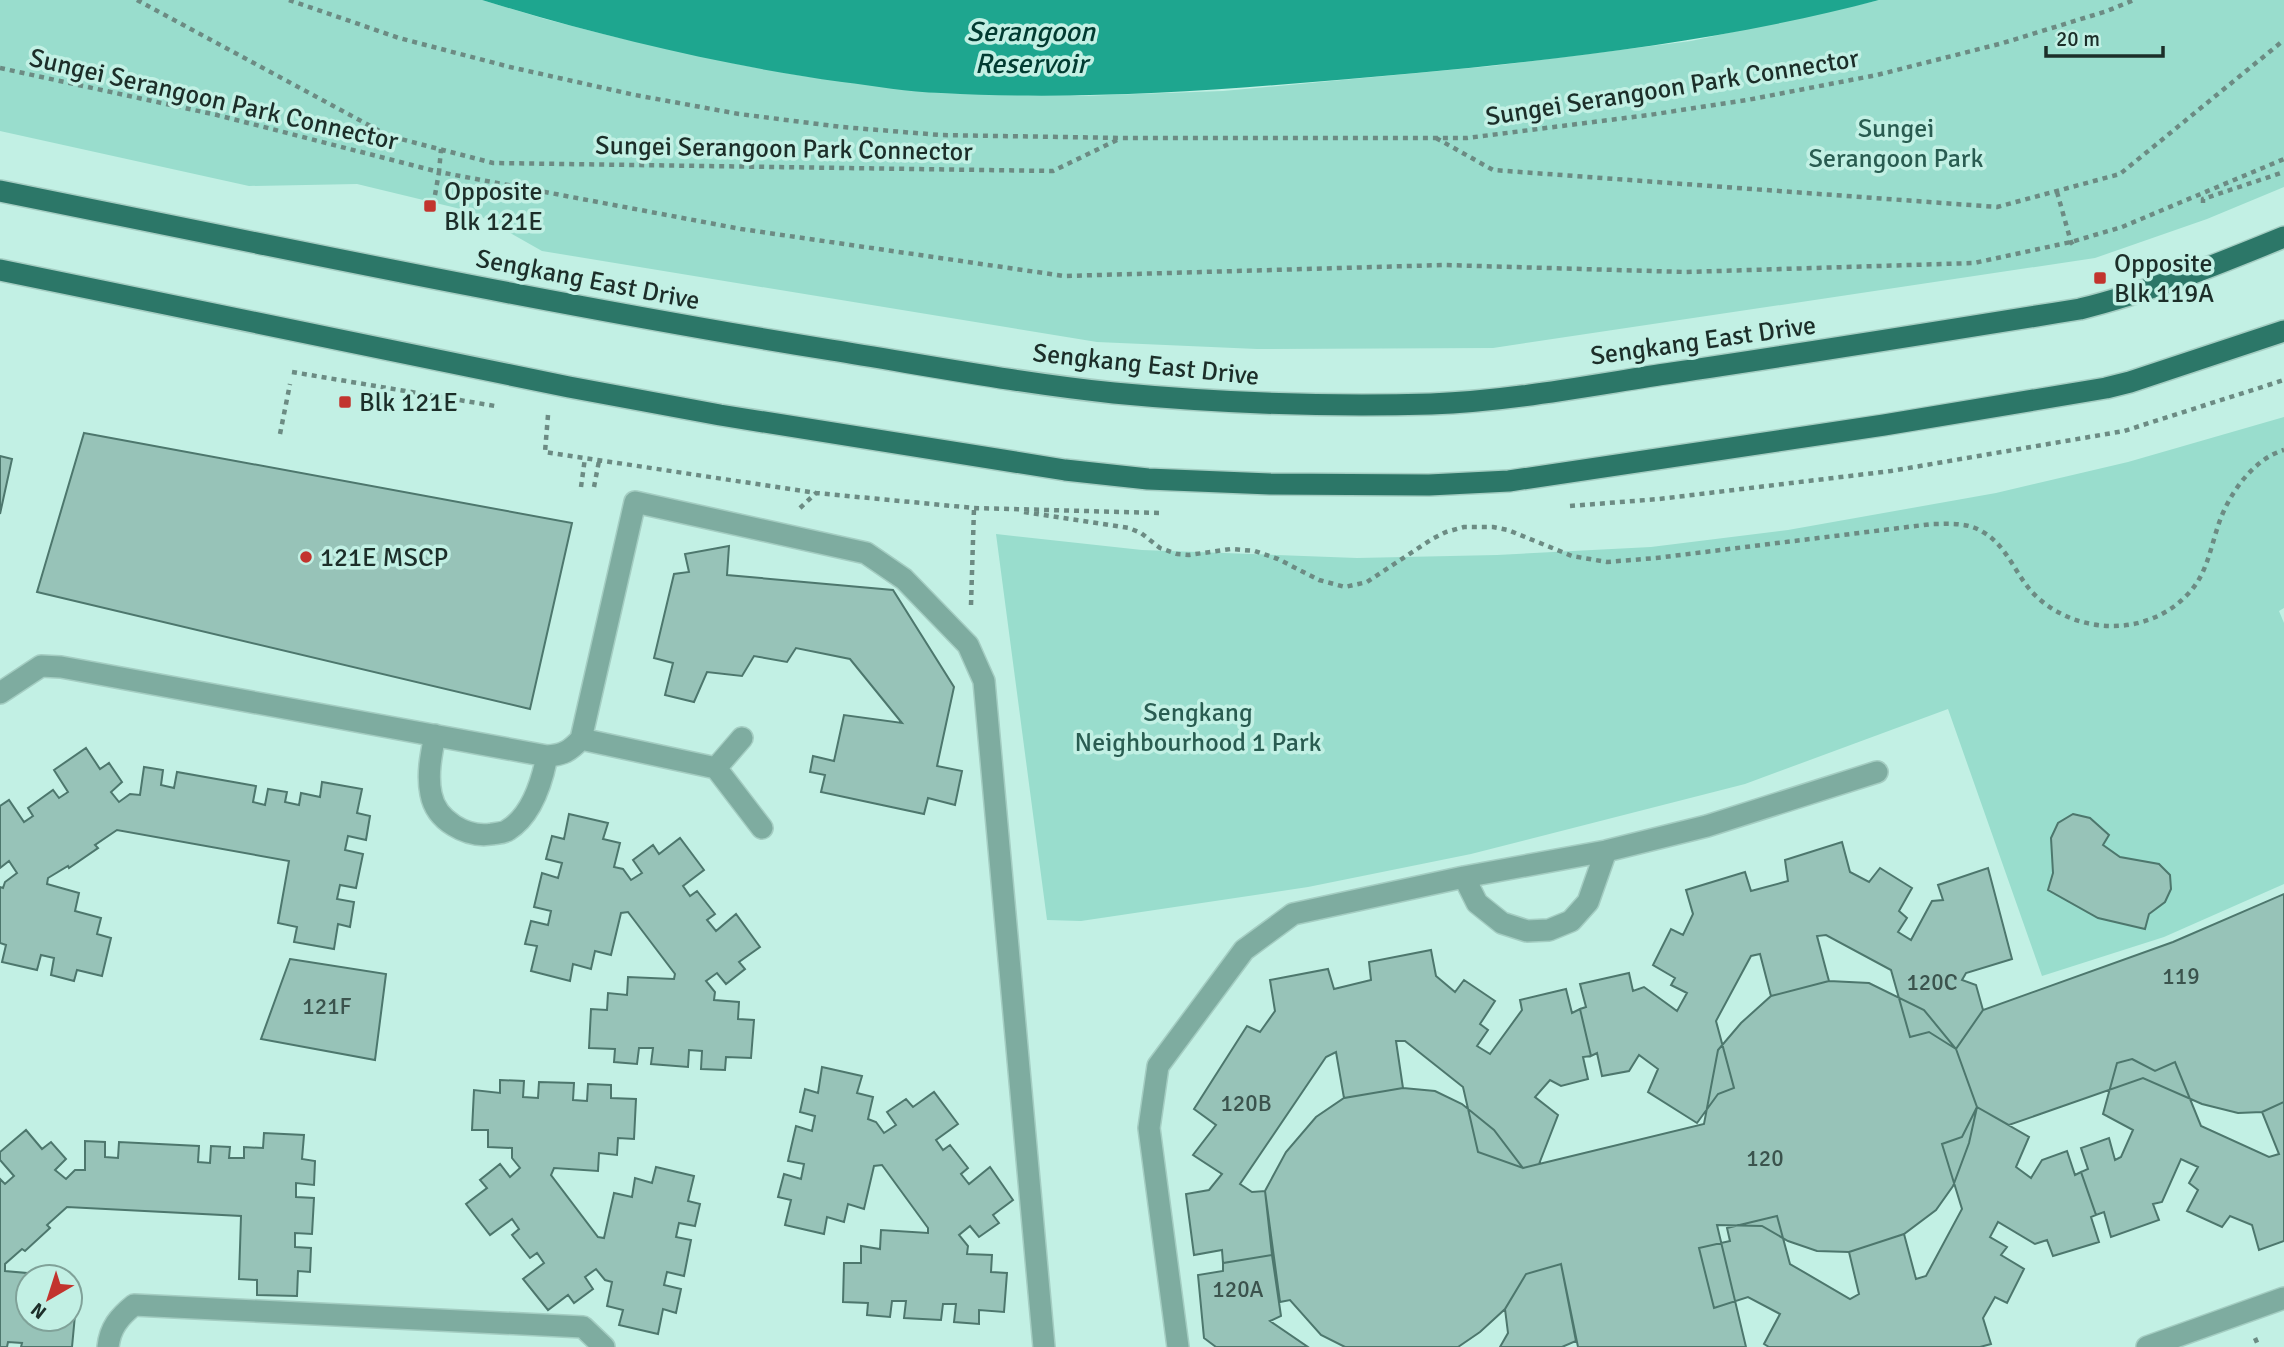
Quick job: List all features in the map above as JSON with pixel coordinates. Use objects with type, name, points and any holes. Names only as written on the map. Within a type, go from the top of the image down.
[{"type":"main road","name":"Sengkang East Drive","points":[[0,191],[591,309],[743,336],[1109,392],[1280,404],[1429,404],[1509,397],[1852,347],[2105,303],[2234,258],[2284,237]]},
{"type":"main road","points":[[0,270],[569,387],[720,415],[1107,475],[1270,484],[1429,485],[1509,481],[1884,425],[2106,388],[2284,331]]},
{"type":"lane","points":[[0,693],[41,666],[61,667],[547,756],[561,755],[572,749],[581,739],[635,502],[866,553],[904,579],[968,645],[984,681],[1044,1347]]},
{"type":"lane","points":[[435,735],[429,779],[431,797],[440,814],[458,830],[484,835],[507,832],[524,815],[540,785],[547,756]]},
{"type":"lane","points":[[716,768],[742,738]]},
{"type":"lane","points":[[581,739],[716,768],[762,828]]},
{"type":"lane","points":[[1178,1347],[1149,1128],[1158,1066],[1244,950],[1293,914],[1464,877],[1606,851],[1707,826],[1878,772]]},
{"type":"lane","points":[[1464,877],[1477,903],[1503,923],[1527,931],[1549,930],[1571,922],[1588,902],[1606,851]]},
{"type":"lane","points":[[2147,1347],[2284,1298]]},
{"type":"lane","points":[[108,1347],[110,1335],[121,1315],[134,1305],[583,1327],[604,1347]]},
{"type":"path","name":"Sungei Serangoon Park Connector","points":[[137,0],[389,136],[493,163],[1053,171],[1121,138]]},
{"type":"path","name":"Sungei Serangoon Park Connector","points":[[289,0],[399,38],[510,67],[635,95],[740,114],[842,127],[940,135],[1121,138],[1467,138],[1649,115],[1747,100],[1877,75],[2003,43],[2134,0]]},
{"type":"path","points":[[1436,138],[1493,170],[1997,207],[2120,174],[2284,40]]},
{"type":"path","name":"Sungei Serangoon Park Connector","points":[[0,68],[217,115],[439,172],[741,229],[1064,276],[1444,265],[1686,272],[1974,263],[2071,242],[2122,227],[2284,159]]},
{"type":"path","points":[[435,195],[441,149]]},
{"type":"path","points":[[2203,203],[2203,199],[2284,172]]},
{"type":"path","points":[[2057,192],[2075,248]]},
{"type":"path","points":[[292,372],[496,407]]},
{"type":"path","points":[[280,434],[290,384]]},
{"type":"path","points":[[537,413],[550,416],[545,452],[816,493],[1003,509],[1129,528],[1141,533],[1160,548],[1177,554],[1189,555],[1231,549],[1261,553],[1319,580],[1345,587],[1367,582],[1432,540],[1464,527],[1508,530],[1572,556],[1607,562],[1931,524],[1960,523],[1981,530],[1997,543],[2031,590],[2058,613],[2088,624],[2115,626],[2153,618],[2186,596],[2207,564],[2219,522],[2234,493],[2260,462],[2284,450]]},
{"type":"path","points":[[581,487],[585,458]]},
{"type":"path","points":[[594,487],[599,460]]},
{"type":"path","points":[[971,607],[974,508]]},
{"type":"green space","name":"Sungei Serangoon Park","points":[[0,0],[482,0],[611,36],[803,76],[938,93],[1080,96],[1223,91],[1492,66],[1691,41],[1880,0],[2284,0],[2284,187],[2207,219],[2095,258],[1493,348],[1257,349],[1097,342],[542,251],[473,212],[357,184],[249,186],[0,131]]},
{"type":"green space","name":"Sengkang Neighbourhood 1 Park","points":[[2284,417],[2284,608],[2279,611],[2284,623],[2284,884],[2164,937],[2042,976],[1948,709],[1745,784],[1471,854],[1308,887],[1081,921],[1047,920],[996,534],[1142,550],[1357,558],[1497,555],[1651,547],[1788,530],[1996,493],[2128,462]]},
{"type":"water","name":"Serangoon Reservoir","points":[[482,0],[1879,0],[1707,37],[1533,61],[1238,88],[1060,96],[929,92],[796,75],[660,48],[570,26]]},
{"type":"building","name":"121E MSCP","points":[[84,433],[572,523],[530,709],[37,592]]},
{"type":"building","points":[[0,456],[12,459],[0,514]]},
{"type":"building","points":[[729,546],[727,575],[893,590],[954,687],[937,766],[962,771],[955,805],[928,798],[924,814],[821,792],[825,775],[810,772],[813,756],[834,761],[844,715],[902,723],[850,659],[796,648],[787,662],[754,656],[742,676],[707,672],[694,702],[665,695],[673,663],[654,658],[674,574],[689,572],[685,554]]},
{"type":"building","points":[[86,748],[100,769],[109,763],[122,782],[111,792],[119,802],[130,794],[140,795],[144,767],[163,770],[161,785],[174,788],[177,772],[256,786],[253,802],[265,805],[268,789],[287,792],[285,802],[299,805],[301,793],[320,797],[322,782],[362,789],[357,813],[370,816],[366,840],[348,836],[345,850],[363,854],[356,888],[340,885],[337,899],[354,902],[350,927],[338,924],[334,949],[294,942],[297,927],[278,923],[289,861],[117,830],[95,845],[98,848],[69,868],[68,866],[48,878],[47,884],[79,893],[75,911],[101,918],[97,934],[111,938],[102,976],[77,970],[74,981],[51,975],[54,958],[41,955],[37,970],[2,962],[6,945],[0,943],[0,887],[3,888],[5,882],[17,873],[9,861],[0,868],[0,806],[9,800],[24,822],[33,816],[28,808],[53,790],[59,798],[68,792],[54,770]]},
{"type":"building","points":[[569,814],[608,823],[603,839],[620,843],[614,867],[623,869],[631,880],[642,873],[633,860],[653,845],[659,854],[680,838],[704,870],[683,886],[690,896],[697,891],[715,914],[707,920],[716,931],[736,914],[760,947],[739,962],[745,969],[726,984],[717,973],[706,981],[715,992],[714,1000],[739,1002],[738,1019],[754,1020],[751,1058],[726,1057],[725,1070],[701,1069],[702,1051],[689,1050],[688,1067],[651,1064],[653,1048],[639,1048],[637,1064],[614,1062],[615,1049],[589,1048],[591,1009],[607,1010],[608,993],[627,995],[628,977],[674,979],[675,974],[628,912],[621,913],[611,955],[595,951],[591,969],[573,964],[570,981],[531,971],[537,946],[525,944],[531,921],[548,925],[551,911],[534,907],[542,873],[558,878],[562,863],[546,859],[552,836],[564,839]]},
{"type":"building","points":[[2073,814],[2090,818],[2109,835],[2103,845],[2120,857],[2159,864],[2170,875],[2171,889],[2165,902],[2149,914],[2145,929],[2098,918],[2048,890],[2053,873],[2051,838],[2058,823]]},
{"type":"building","points":[[1842,842],[1850,872],[1869,882],[1880,868],[1912,888],[1899,911],[1907,918],[1898,932],[1911,940],[1932,901],[1943,900],[1938,885],[1988,868],[2012,959],[1966,973],[1962,980],[1976,985],[1983,1010],[1956,1049],[1929,1032],[1910,1037],[1891,970],[1826,935],[1817,936],[1829,981],[1771,996],[1760,954],[1751,956],[1716,1021],[1734,1088],[1718,1094],[1697,1123],[1648,1092],[1658,1069],[1639,1055],[1629,1071],[1602,1076],[1597,1053],[1591,1056],[1580,1009],[1586,1007],[1580,984],[1629,973],[1633,991],[1644,987],[1677,1011],[1687,993],[1671,985],[1675,978],[1653,965],[1671,929],[1683,935],[1693,914],[1686,890],[1745,872],[1751,891],[1788,881],[1785,860]]},
{"type":"building","points":[[2284,894],[2284,1102],[2262,1112],[2238,1113],[2202,1104],[2143,1078],[2009,1125],[1977,1107],[1956,1049],[1983,1010],[2173,942]]},
{"type":"building","points":[[1431,950],[1436,976],[1455,992],[1464,980],[1495,1001],[1480,1024],[1488,1030],[1477,1046],[1490,1054],[1522,1010],[1520,1000],[1566,989],[1572,1013],[1580,1009],[1591,1056],[1583,1057],[1588,1079],[1561,1086],[1550,1080],[1535,1097],[1558,1115],[1539,1164],[1523,1168],[1478,1152],[1463,1087],[1405,1041],[1396,1041],[1403,1088],[1344,1098],[1336,1052],[1326,1057],[1240,1184],[1252,1192],[1265,1191],[1272,1255],[1223,1263],[1222,1250],[1194,1255],[1186,1194],[1209,1190],[1222,1174],[1193,1155],[1216,1125],[1194,1109],[1247,1026],[1260,1032],[1275,1011],[1270,980],[1328,969],[1334,989],[1371,980],[1369,962]]},
{"type":"building","points":[[290,959],[386,974],[375,1060],[261,1039]]},
{"type":"building","points":[[1829,981],[1869,983],[1924,1010],[1956,1049],[1977,1107],[1969,1143],[1953,1186],[1936,1210],[1904,1234],[1849,1252],[1817,1251],[1788,1241],[1762,1226],[1717,1225],[1746,1347],[1578,1347],[1561,1264],[1526,1274],[1505,1309],[1480,1332],[1458,1347],[1345,1347],[1321,1335],[1290,1300],[1280,1302],[1265,1191],[1286,1152],[1316,1117],[1344,1098],[1403,1088],[1435,1091],[1462,1104],[1494,1130],[1523,1168],[1704,1124],[1718,1050],[1741,1023],[1771,996]]},
{"type":"building","points":[[2132,1059],[2155,1071],[2175,1062],[2201,1126],[2269,1157],[2279,1154],[2262,1112],[2284,1102],[2284,1241],[2259,1250],[2252,1225],[2230,1216],[2222,1227],[2187,1211],[2198,1190],[2189,1183],[2198,1167],[2181,1159],[2162,1202],[2153,1204],[2159,1220],[2111,1237],[2104,1212],[2096,1215],[2081,1172],[2088,1169],[2081,1148],[2109,1138],[2115,1160],[2121,1157],[2133,1130],[2103,1114],[2117,1063]]},
{"type":"building","points":[[822,1067],[862,1076],[857,1093],[873,1097],[868,1119],[876,1122],[884,1133],[896,1125],[887,1112],[906,1099],[913,1107],[934,1092],[958,1124],[936,1140],[943,1150],[950,1145],[968,1168],[961,1174],[969,1184],[990,1167],[1013,1200],[993,1215],[999,1223],[979,1237],[970,1226],[959,1235],[968,1246],[967,1254],[992,1255],[991,1272],[1007,1273],[1004,1312],[979,1310],[979,1324],[954,1322],[956,1304],[943,1304],[941,1320],[904,1318],[906,1301],[892,1301],[890,1317],[867,1315],[868,1303],[843,1302],[844,1263],[861,1263],[861,1246],[880,1249],[881,1230],[928,1233],[928,1228],[882,1165],[874,1166],[864,1209],[848,1204],[844,1222],[827,1217],[824,1234],[785,1225],[791,1200],[778,1197],[784,1174],[801,1179],[804,1164],[788,1161],[796,1126],[812,1131],[815,1116],[800,1112],[805,1089],[818,1093]]},
{"type":"building","points":[[500,1080],[524,1081],[523,1097],[538,1098],[539,1082],[574,1083],[573,1100],[587,1101],[588,1084],[611,1085],[611,1098],[636,1099],[634,1139],[618,1138],[617,1155],[599,1153],[598,1171],[554,1168],[551,1175],[598,1237],[604,1238],[614,1193],[632,1197],[635,1178],[652,1183],[656,1167],[694,1176],[688,1201],[700,1204],[695,1226],[679,1223],[676,1237],[691,1240],[684,1276],[667,1272],[664,1285],[681,1289],[676,1313],[663,1309],[658,1334],[619,1325],[623,1310],[607,1306],[612,1282],[605,1280],[596,1269],[585,1277],[593,1289],[574,1303],[568,1295],[548,1310],[523,1279],[544,1263],[537,1253],[530,1258],[512,1235],[519,1229],[512,1219],[490,1235],[466,1204],[487,1188],[480,1180],[500,1164],[510,1177],[520,1168],[512,1158],[512,1148],[488,1147],[488,1130],[472,1130],[474,1090],[500,1093]]},
{"type":"building","points":[[1977,1107],[2029,1137],[2016,1167],[2031,1178],[2042,1160],[2067,1151],[2075,1175],[2081,1172],[2096,1215],[2091,1217],[2099,1242],[2053,1256],[2047,1240],[2035,1244],[1998,1222],[1990,1237],[2007,1247],[2001,1255],[2024,1269],[2007,1303],[1995,1297],[1983,1318],[1991,1344],[1980,1347],[1769,1347],[1764,1344],[1780,1314],[1748,1297],[1714,1308],[1699,1248],[1730,1241],[1727,1228],[1777,1216],[1790,1264],[1850,1299],[1859,1294],[1849,1252],[1904,1234],[1916,1279],[1926,1276],[1962,1209],[1942,1144],[1962,1137]]},
{"type":"building","points":[[26,1130],[42,1149],[51,1142],[66,1159],[55,1170],[66,1179],[75,1170],[85,1170],[85,1141],[105,1142],[105,1157],[118,1158],[119,1142],[199,1146],[198,1162],[210,1163],[211,1146],[230,1147],[229,1158],[244,1158],[244,1147],[263,1148],[264,1133],[304,1135],[302,1159],[315,1161],[314,1185],[296,1183],[296,1197],[314,1198],[312,1234],[295,1233],[295,1247],[311,1248],[310,1272],[298,1271],[297,1296],[257,1295],[257,1280],[239,1279],[241,1216],[67,1207],[47,1225],[50,1228],[25,1251],[22,1249],[5,1264],[5,1271],[14,1272],[14,1333],[73,1333],[72,1347],[21,1347],[22,1343],[8,1342],[7,1347],[0,1347],[0,1179],[5,1184],[14,1176],[0,1160],[0,1152]]},
{"type":"building","points":[[1272,1255],[1281,1316],[1270,1321],[1308,1347],[1216,1347],[1204,1338],[1198,1275],[1223,1271],[1223,1263]]},
{"type":"building","points":[[1561,1264],[1576,1341],[1562,1347],[1500,1347],[1508,1333],[1505,1309],[1526,1274]]},
{"type":"place","name":"Opposite Blk 121E","points":[[430,206]]},
{"type":"place","name":"Opposite Blk 119A","points":[[2100,278]]},
{"type":"place","name":"Blk 121E","points":[[345,402]]},
{"type":"place","name":"121E MSCP","points":[[306,557]]}]
